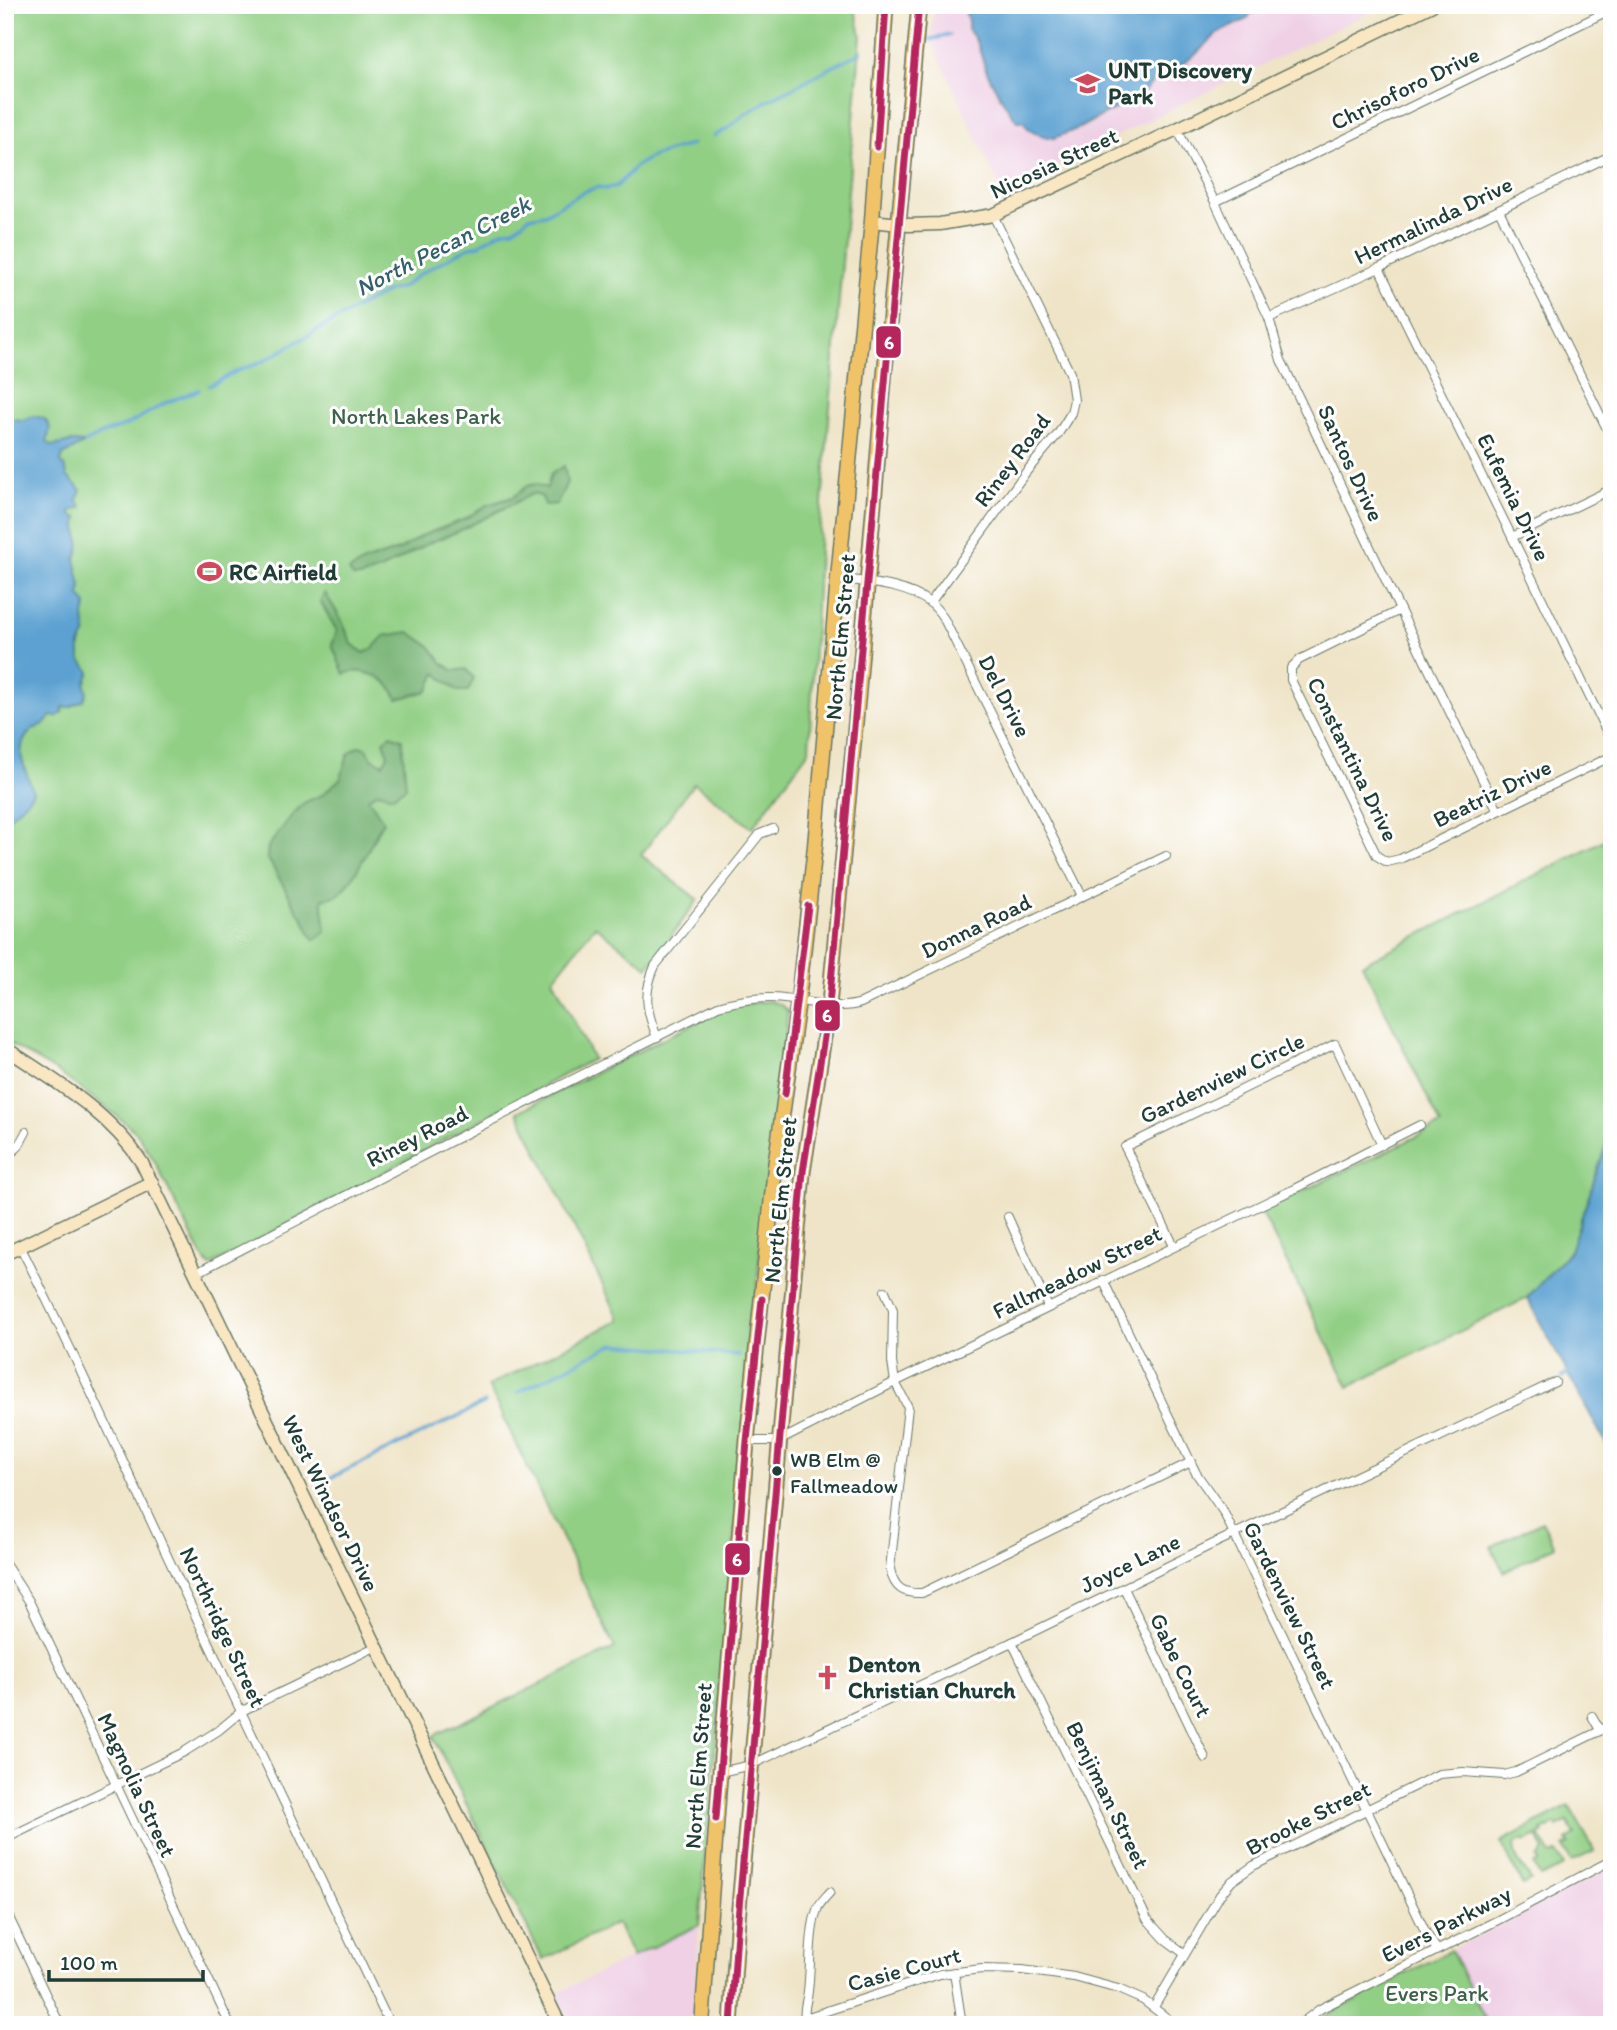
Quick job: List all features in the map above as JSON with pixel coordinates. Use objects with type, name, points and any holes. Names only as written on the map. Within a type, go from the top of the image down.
[{"type":"main road","name":"North Elm Street","points":[[702,2025],[747,1441],[775,1167],[798,1001],[815,846],[872,221],[886,5]]},
{"type":"main road","name":"North Elm Street","points":[[731,2025],[803,1172],[829,1005],[919,5]]},
{"type":"street","name":"Nicosia Street","points":[[872,221],[940,224],[993,215],[1432,5]]},
{"type":"street","name":"Chrisoforo Drive","points":[[1214,202],[1612,9]]},
{"type":"street","name":"Santos Drive","points":[[1177,129],[1269,318],[1281,360],[1498,811]]},
{"type":"street","name":"Hermalinda Drive","points":[[1269,318],[1612,155]]},
{"type":"street","points":[[1499,210],[1612,439]]},
{"type":"street","name":"Riney Road","points":[[930,603],[1026,472],[1058,434],[1071,413],[1074,400],[1070,373],[993,215]]},
{"type":"street","name":"Eufemia Drive","points":[[1379,268],[1612,743]]},
{"type":"street","points":[[1512,537],[1612,489]]},
{"type":"street","points":[[838,578],[892,586],[930,603]]},
{"type":"street","name":"Del Drive","points":[[930,603],[944,619],[1082,896]]},
{"type":"street","name":"Constantina Drive","points":[[1387,862],[1377,856],[1291,680],[1291,668],[1299,660],[1400,610]]},
{"type":"street","name":"Beatriz Drive","points":[[1387,862],[1399,859],[1612,757]]},
{"type":"street","points":[[657,1037],[648,1015],[650,978],[655,965],[760,834],[773,829]]},
{"type":"street","name":"Donna Road","points":[[798,1001],[843,1007],[873,998],[1166,856]]},
{"type":"street","name":"Riney Road","points":[[197,1273],[712,1009],[762,998],[798,1001]]},
{"type":"street","name":"Gardenview Circle","points":[[1174,1246],[1125,1147],[1335,1044],[1382,1145]]},
{"type":"street","name":"West Windsor Drive","points":[[5,1048],[66,1089],[111,1124],[135,1152],[197,1273],[560,2025]]},
{"type":"street","name":"Fallmeadow Street","points":[[747,1441],[779,1441],[1420,1125]]},
{"type":"street","points":[[5,1158],[19,1147],[26,1132]]},
{"type":"street","points":[[5,1254],[152,1182]]},
{"type":"street","points":[[1008,1217],[1048,1307]]},
{"type":"street","name":"Northridge Street","points":[[20,1246],[390,2025]]},
{"type":"street","name":"Gardenview Street","points":[[1103,1280],[1196,1473],[1224,1513],[1235,1535],[1426,1933],[1437,1950]]},
{"type":"street","points":[[885,1290],[893,1310],[892,1362],[895,1382],[908,1407],[890,1569],[892,1579],[900,1590],[922,1593],[1191,1462]]},
{"type":"street","name":"Joyce Lane","points":[[720,1772],[751,1765],[1555,1382]]},
{"type":"street","name":"Magnolia Street","points":[[5,1564],[29,1601],[230,2025]]},
{"type":"street","name":"Gabe Court","points":[[1124,1588],[1205,1758]]},
{"type":"street","name":"Benjiman Street","points":[[1012,1642],[1147,1919],[1165,1939],[1185,1954]]},
{"type":"street","points":[[5,1839],[184,1752],[219,1730],[242,1711],[377,1646]]},
{"type":"street","points":[[1592,1716],[1600,1730]]},
{"type":"street","name":"Brooke Street","points":[[1154,2007],[1220,1895],[1232,1881],[1253,1866],[1439,1774],[1463,1772],[1505,1779],[1612,1725]]},
{"type":"street","name":"Evers Parkway","points":[[1299,2025],[1320,2009],[1612,1860]]},
{"type":"street","name":"Casie Court","points":[[830,1892],[816,1911],[805,2018],[940,1974],[982,1969],[1022,1970],[1074,1977],[1118,1989],[1154,2007],[1176,2025]]},
{"type":"street","points":[[5,1909],[60,2025]]},
{"type":"street","points":[[954,1972],[962,2025]]},
{"type":"shaded area","name":"UNT Discovery Park","points":[[934,5],[1385,5],[1002,192],[931,40]]},
{"type":"shaded area","points":[[1612,1867],[1612,2025],[1488,2025],[1451,1950]]},
{"type":"shaded area","points":[[699,1925],[693,2025],[573,2025],[555,1994]]},
{"type":"green space","name":"North Lakes Park","points":[[5,5],[854,5],[861,35],[820,527],[809,751],[752,828],[694,783],[641,855],[698,900],[648,967],[595,926],[553,979],[593,1059],[210,1266],[201,1254],[155,1162],[137,1133],[59,1073],[5,1041]]},
{"type":"green space","points":[[564,466],[567,482],[557,504],[545,505],[542,497],[534,493],[429,543],[382,569],[361,577],[353,577],[349,571],[364,562],[401,549],[421,536],[465,519],[487,505],[513,497],[527,486],[535,484],[547,488],[551,474]]},
{"type":"green space","points":[[325,593],[352,644],[364,653],[372,649],[384,636],[409,632],[430,646],[443,663],[454,671],[466,669],[474,678],[468,691],[458,691],[436,673],[428,691],[398,699],[378,677],[361,672],[344,674],[332,645],[337,631],[320,601]]},
{"type":"green space","points":[[391,735],[402,739],[406,787],[393,796],[378,792],[368,798],[383,821],[345,889],[337,895],[322,899],[326,931],[314,940],[267,857],[268,847],[305,802],[322,795],[341,778],[348,754],[359,746],[366,748],[372,758],[383,764],[388,755],[384,740]]},
{"type":"green space","points":[[1612,836],[1612,1128],[1570,1251],[1527,1298],[1349,1387],[1261,1211],[1441,1125],[1362,964]]},
{"type":"green space","points":[[771,1001],[788,1011],[761,1241],[699,1925],[632,1957],[617,1923],[543,1960],[433,1736],[615,1648],[488,1386],[620,1320],[518,1112],[712,1014],[735,1005]]},
{"type":"green space","points":[[1542,1521],[1555,1546],[1504,1572],[1491,1547]]},
{"type":"green space","points":[[1569,1806],[1595,1851],[1571,1862],[1564,1847],[1569,1844],[1567,1840],[1575,1835],[1567,1821],[1558,1827],[1556,1824],[1548,1829],[1547,1827],[1539,1835],[1551,1855],[1557,1853],[1564,1866],[1540,1877],[1534,1865],[1539,1862],[1537,1858],[1544,1851],[1537,1836],[1515,1843],[1517,1858],[1531,1881],[1523,1886],[1501,1842]]},
{"type":"green space","name":"Evers Park","points":[[1451,1950],[1488,2025],[1309,2025],[1310,2024]]},
{"type":"water","points":[[964,5],[1124,5],[1136,14],[1142,5],[1244,5],[1245,10],[1259,9],[1247,19],[1218,33],[1196,54],[1164,77],[1154,80],[1142,94],[1079,128],[1054,138],[1042,136],[1028,128],[1023,121],[1017,121],[1009,110],[991,80],[978,45],[968,30]]},
{"type":"water","points":[[35,416],[45,419],[50,428],[47,442],[53,446],[71,442],[85,443],[63,455],[61,462],[67,476],[81,490],[77,500],[82,507],[71,511],[71,515],[78,518],[79,547],[75,559],[81,585],[80,596],[87,604],[84,616],[86,633],[80,645],[80,659],[90,672],[85,684],[87,692],[84,700],[70,707],[63,707],[62,713],[56,717],[51,716],[46,723],[32,730],[24,740],[21,755],[33,792],[5,823],[5,418],[22,420]]},
{"type":"water","points":[[1612,1128],[1612,1455],[1527,1298],[1570,1251]]},
{"type":"waterway","name":"North Pecan Creek","points":[[928,40],[950,35]]},
{"type":"waterway","name":"North Pecan Creek","points":[[714,136],[765,102],[861,52]]},
{"type":"waterway","name":"North Pecan Creek","points":[[209,386],[237,371],[262,362],[367,302],[403,287],[420,274],[470,247],[480,245],[504,230],[514,229],[529,217],[545,214],[583,192],[598,187],[605,189],[617,186],[635,167],[651,157],[692,144]]},
{"type":"waterway","name":"North Pecan Creek","points":[[85,443],[127,425],[165,403],[199,390]]},
{"type":"waterway","points":[[518,1392],[614,1344],[738,1355]]},
{"type":"waterway","points":[[1562,1377],[1572,1371]]},
{"type":"waterway","points":[[320,1483],[485,1403]]},
{"type":"transit line","name":"6","points":[[877,147],[886,5]]},
{"type":"transit line","name":"6","points":[[731,2025],[803,1172],[829,1005],[919,5]]},
{"type":"transit line","name":"6","points":[[785,1094],[808,906]]},
{"type":"transit line","name":"6","points":[[716,1819],[747,1441],[762,1299]]},
{"type":"place","name":"UNT Discovery Park","points":[[1088,83]]},
{"type":"place","name":"RC Airfield","points":[[209,572]]},
{"type":"place","name":"WB Elm @ Fallmeadow","points":[[777,1471]]},
{"type":"place","name":"Denton Christian Church","points":[[828,1677]]}]
